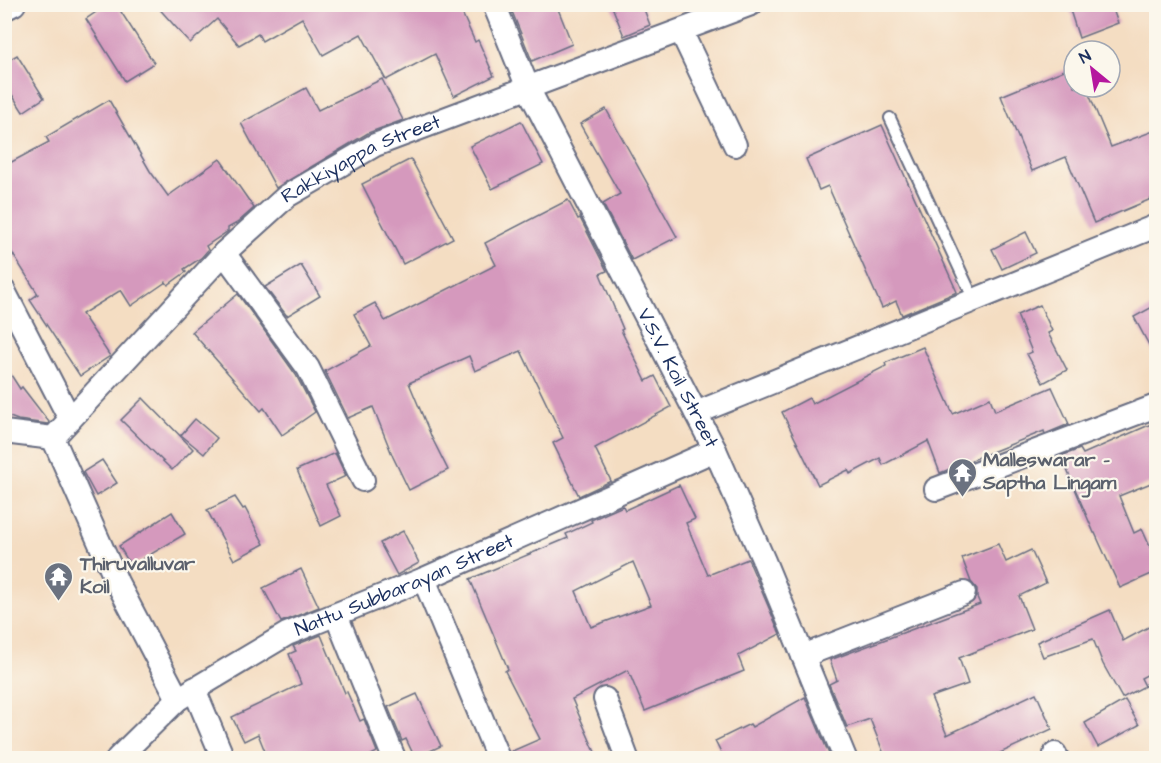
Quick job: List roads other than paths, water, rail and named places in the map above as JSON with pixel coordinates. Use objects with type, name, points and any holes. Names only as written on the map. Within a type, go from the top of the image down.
[{"type":"street","points":[[4,9],[14,4]]},
{"type":"street","name":"V.S.V. Koil Street","points":[[494,4],[528,88],[715,450],[846,759]]},
{"type":"street","name":"Rakkiyappa Street","points":[[53,438],[224,253],[287,196],[375,145],[751,4]]},
{"type":"street","points":[[681,31],[735,145]]},
{"type":"street","points":[[696,413],[1156,226]]},
{"type":"street","points":[[224,253],[309,368],[363,480]]},
{"type":"street","points":[[4,291],[70,419]]},
{"type":"street","points":[[936,489],[1156,406]]},
{"type":"street","points":[[4,432],[53,438],[117,582],[223,759]]},
{"type":"street","name":"Nattu Subbarayan Street","points":[[118,759],[186,694],[287,634],[424,579],[715,450]]},
{"type":"street","points":[[424,579],[498,759]]},
{"type":"street","points":[[803,656],[964,593]]},
{"type":"street","points":[[336,615],[394,759]]},
{"type":"street","points":[[605,699],[627,759]]},
{"type":"lane","points":[[890,118],[974,300]]},
{"type":"place","name":"Malleswarar - Saptha Lingam","points":[[962,498]]},
{"type":"place","name":"Thiruvalluvar Koil","points":[[59,602]]}]
